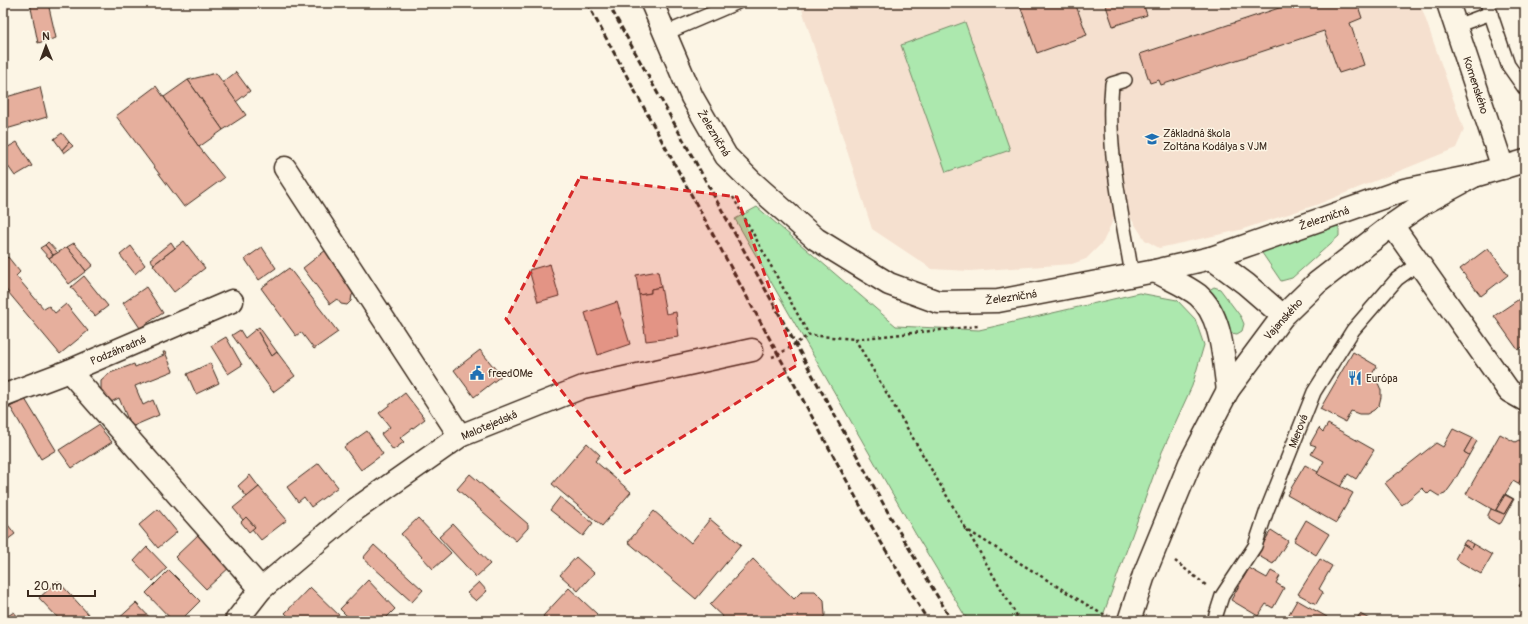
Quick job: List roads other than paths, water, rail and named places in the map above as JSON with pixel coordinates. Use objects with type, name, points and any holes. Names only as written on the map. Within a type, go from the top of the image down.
[{"type":"street","name":"Železničná","points":[[652,3],[692,97],[726,156],[751,181],[816,239],[889,284],[938,302],[998,301],[1155,271],[1211,258],[1404,190],[1474,176]]},
{"type":"street","name":"Komenského","points":[[1448,3],[1503,168]]},
{"type":"street","name":"Vajanského","points":[[1122,619],[1144,575],[1190,462],[1228,390],[1283,316],[1317,283],[1392,224],[1424,203],[1474,176],[1525,161]]},
{"type":"street","points":[[285,168],[460,436]]},
{"type":"street","points":[[1392,224],[1509,391],[1525,400]]},
{"type":"street","points":[[1211,258],[1246,284],[1283,316]]},
{"type":"street","points":[[1155,271],[1198,296],[1211,312],[1220,336],[1228,390]]},
{"type":"street","name":"Podzáhradná","points":[[3,396],[69,371],[232,301]]},
{"type":"street","name":"Malotejedská","points":[[236,621],[261,589],[356,509],[460,436],[583,387],[761,354]]},
{"type":"street","points":[[69,371],[261,589]]},
{"type":"lane","points":[[666,33],[736,3]]},
{"type":"lane","points":[[1456,26],[1489,8],[1508,65],[1525,89]]},
{"type":"lane","points":[[1125,80],[1112,84],[1109,113],[1116,188],[1132,275]]},
{"type":"lane","name":"Mierová","points":[[1214,621],[1222,596],[1255,546],[1267,510],[1314,392],[1353,330],[1397,279],[1419,263]]},
{"type":"railway","points":[[587,3],[872,527],[928,621]]},
{"type":"railway","points":[[608,3],[890,516],[952,621]]},
{"type":"place","name":"Základná škola Zoltána Kodálya s VJM","points":[[1152,139]]},
{"type":"place","name":"freedOMe","points":[[477,373]]},
{"type":"place","name":"Európa","points":[[1355,378]]}]
